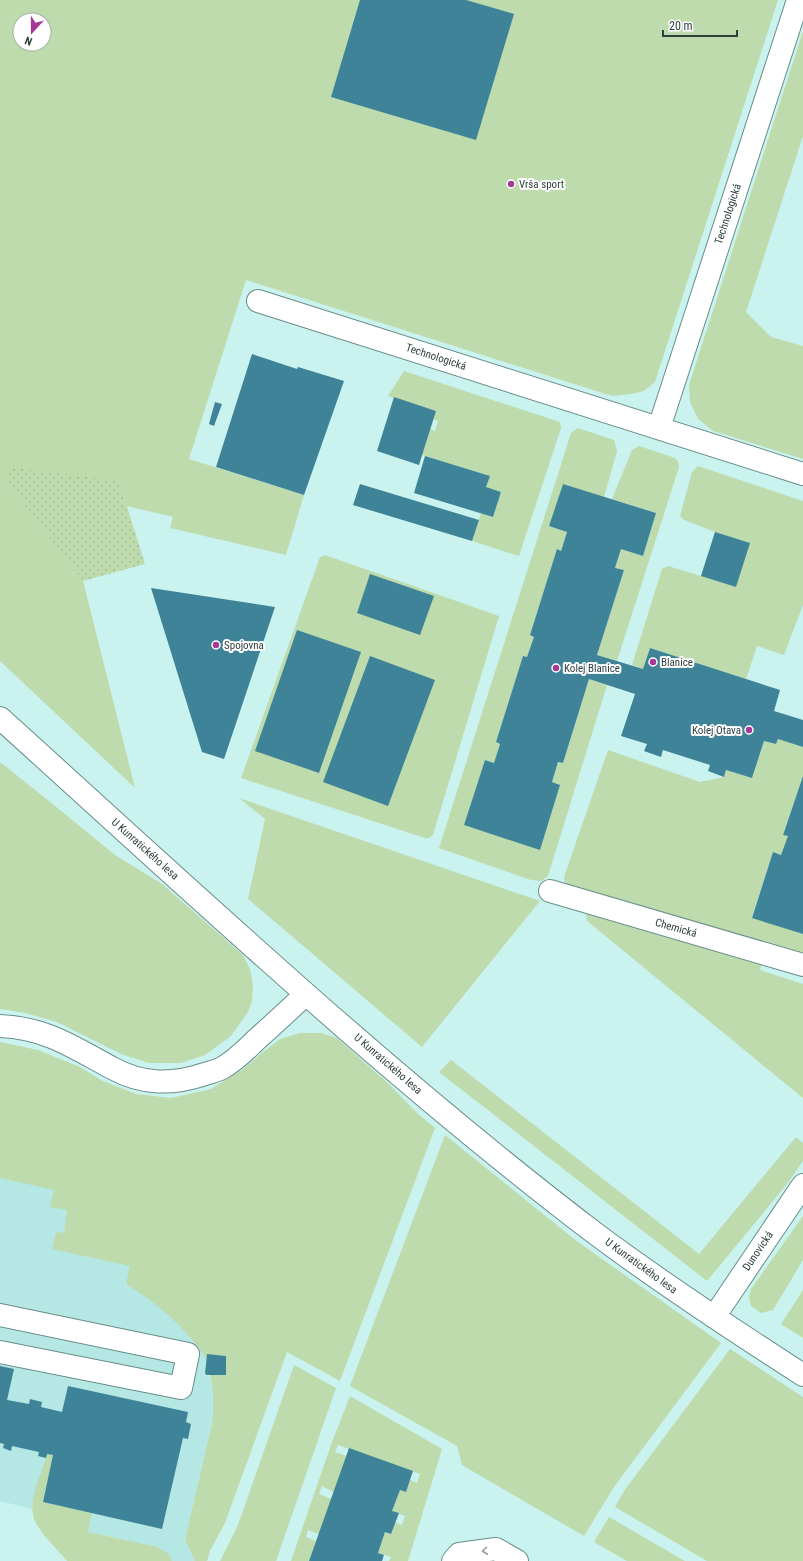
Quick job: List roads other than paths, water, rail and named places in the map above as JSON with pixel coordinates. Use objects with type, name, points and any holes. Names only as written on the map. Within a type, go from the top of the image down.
[{"type":"street","name":"Technologická","points":[[659,428],[798,0]]},
{"type":"street","name":"Technologická","points":[[258,301],[803,474]]},
{"type":"street","name":"U Kunratického lesa","points":[[0,718],[306,994],[452,1120],[596,1234],[714,1317],[803,1375]]},
{"type":"street","points":[[0,732],[25,740]]},
{"type":"street","name":"Chemická","points":[[550,891],[803,965]]},
{"type":"street","points":[[0,1026],[13,1026],[47,1034],[76,1047],[113,1069],[142,1080],[164,1082],[184,1080],[222,1068],[241,1054],[306,994]]},
{"type":"street","name":"Dunovická","points":[[714,1317],[803,1185]]},
{"type":"street","points":[[0,1315],[188,1354],[181,1388],[0,1352]]},
{"type":"street","points":[[453,1561],[459,1554],[496,1549],[517,1561]]},
{"type":"place","name":"Vrša sport","points":[[511,184]]},
{"type":"place","name":"Spojovna","points":[[216,645]]},
{"type":"place","name":"Blanice","points":[[653,662]]},
{"type":"place","name":"Kolej Blanice","points":[[556,668]]},
{"type":"place","name":"Kolej Otava","points":[[749,730]]}]
